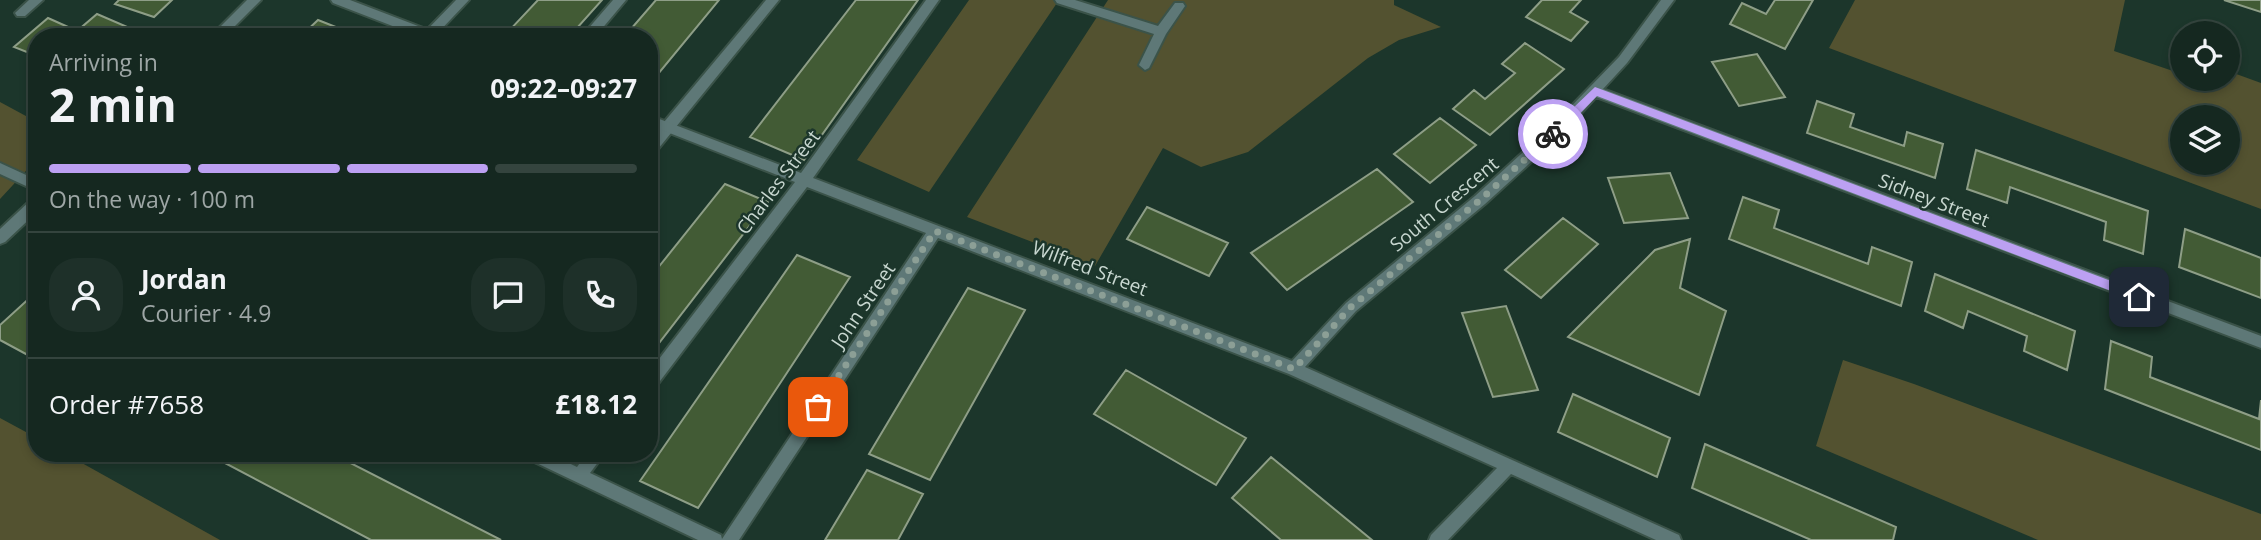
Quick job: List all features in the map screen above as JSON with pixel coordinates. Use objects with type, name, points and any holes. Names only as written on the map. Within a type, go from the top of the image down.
[{"type":"street","points":[[21,13],[37,0]]},
{"type":"street","points":[[225,28],[255,0]]},
{"type":"street","points":[[337,0],[409,28]]},
{"type":"street","points":[[437,28],[463,0]]},
{"type":"street","points":[[595,28],[620,0]]},
{"type":"street","points":[[658,139],[773,0]]},
{"type":"street","name":"Charles Street","points":[[658,372],[804,180],[933,0]]},
{"type":"street","points":[[1061,0],[1161,32]]},
{"type":"street","name":"South Crescent","points":[[1294,369],[1351,307],[1522,163],[1595,91],[1623,60],[1668,0]]},
{"type":"street","points":[[1145,65],[1161,32],[1179,6]]},
{"type":"street","name":"Sidney Street","points":[[1595,91],[2261,342]]},
{"type":"street","name":"Wilfred Street","points":[[658,123],[1294,369],[1673,540]]},
{"type":"street","points":[[0,168],[28,182]]},
{"type":"street","points":[[0,238],[28,215]]},
{"type":"street","name":"John Street","points":[[730,540],[935,231]]},
{"type":"street","points":[[550,462],[715,540]]},
{"type":"street","points":[[579,476],[590,462]]},
{"type":"street","points":[[1437,540],[1510,465]]},
{"type":"shaded area","points":[[969,0],[1059,0],[929,192],[857,160]]},
{"type":"shaded area","points":[[1108,0],[1394,0],[1394,5],[1441,27],[1399,40],[1368,58],[1248,152],[1201,167],[1163,148],[1095,266],[967,217]]},
{"type":"shaded area","points":[[1855,0],[2125,0],[2114,51],[2170,70],[2170,91],[2240,91],[2240,75],[2261,83],[2261,209],[1829,48]]},
{"type":"shaded area","points":[[0,102],[28,117],[28,169],[0,199]]},
{"type":"shaded area","points":[[1843,360],[2261,514],[2261,540],[2038,540],[1816,446]]},
{"type":"shaded area","points":[[0,418],[28,433],[28,462],[80,462],[220,540],[0,540]]},
{"type":"building","points":[[119,0],[172,0],[154,17],[115,4]]},
{"type":"building","points":[[538,0],[602,0],[577,28],[512,28]]},
{"type":"building","points":[[656,0],[719,0],[658,74],[658,28],[632,28]]},
{"type":"building","points":[[856,0],[918,0],[804,160],[750,137]]},
{"type":"building","points":[[1542,0],[1581,0],[1570,12],[1588,22],[1571,41],[1526,17]]},
{"type":"building","points":[[1775,0],[1813,0],[1785,49],[1730,24],[1742,3],[1766,14]]},
{"type":"building","points":[[2224,0],[2261,0],[2261,12]]},
{"type":"building","points":[[97,14],[130,28],[81,28]]},
{"type":"building","points":[[48,18],[70,28],[36,28]]},
{"type":"building","points":[[318,20],[338,28],[310,28]]},
{"type":"building","points":[[28,35],[28,52],[14,47]]},
{"type":"building","points":[[1525,43],[1564,69],[1490,135],[1453,109],[1474,90],[1485,99],[1515,73],[1502,64]]},
{"type":"building","points":[[1757,54],[1785,97],[1739,106],[1712,62]]},
{"type":"building","points":[[1817,101],[1854,114],[1850,127],[1904,146],[1907,132],[1943,144],[1935,178],[1807,133]]},
{"type":"building","points":[[1440,118],[1476,145],[1430,183],[1394,154]]},
{"type":"building","points":[[1976,150],[2148,211],[2143,254],[2104,240],[2106,222],[2010,187],[2007,203],[1967,189]]},
{"type":"building","points":[[1377,169],[1413,202],[1287,290],[1251,253]]},
{"type":"building","points":[[1670,173],[1688,218],[1624,223],[1608,178]]},
{"type":"building","points":[[725,184],[768,202],[658,344],[658,268]]},
{"type":"building","points":[[1743,197],[1779,210],[1774,228],[1868,264],[1872,247],[1912,262],[1901,306],[1729,239]]},
{"type":"building","points":[[1147,207],[1228,243],[1209,276],[1127,239]]},
{"type":"building","points":[[1563,218],[1598,244],[1541,298],[1505,270]]},
{"type":"building","points":[[2185,229],[2261,258],[2261,298],[2179,267]]},
{"type":"building","points":[[1690,239],[1680,288],[1726,311],[1699,395],[1568,337],[1655,250]]},
{"type":"building","points":[[797,255],[850,277],[698,508],[640,481],[653,462],[658,462],[658,455]]},
{"type":"building","points":[[1935,274],[2075,331],[2067,370],[2024,351],[2027,336],[1968,311],[1963,328],[1925,311]]},
{"type":"building","points":[[968,288],[1025,310],[930,480],[869,454]]},
{"type":"building","points":[[28,300],[28,355],[0,340],[0,325]]},
{"type":"building","points":[[1506,306],[1538,390],[1493,397],[1462,313]]},
{"type":"building","points":[[2111,341],[2152,357],[2150,377],[2259,419],[2261,400],[2261,450],[2105,389]]},
{"type":"building","points":[[1126,370],[1246,438],[1216,485],[1094,414]]},
{"type":"building","points":[[1573,394],[1670,438],[1657,477],[1558,432]]},
{"type":"building","points":[[1705,444],[1896,527],[1893,540],[1811,540],[1692,488]]},
{"type":"building","points":[[1271,457],[1372,540],[1281,540],[1232,498]]},
{"type":"building","points":[[223,462],[349,462],[501,540],[371,540]]},
{"type":"building","points":[[867,470],[923,494],[898,540],[825,540]]},
{"type":"way so far","points":[[818,407],[935,231],[1294,369],[1351,307],[1480,200],[1553,134]]},
{"type":"route","points":[[1553,134],[1595,91],[2139,297]]}]
